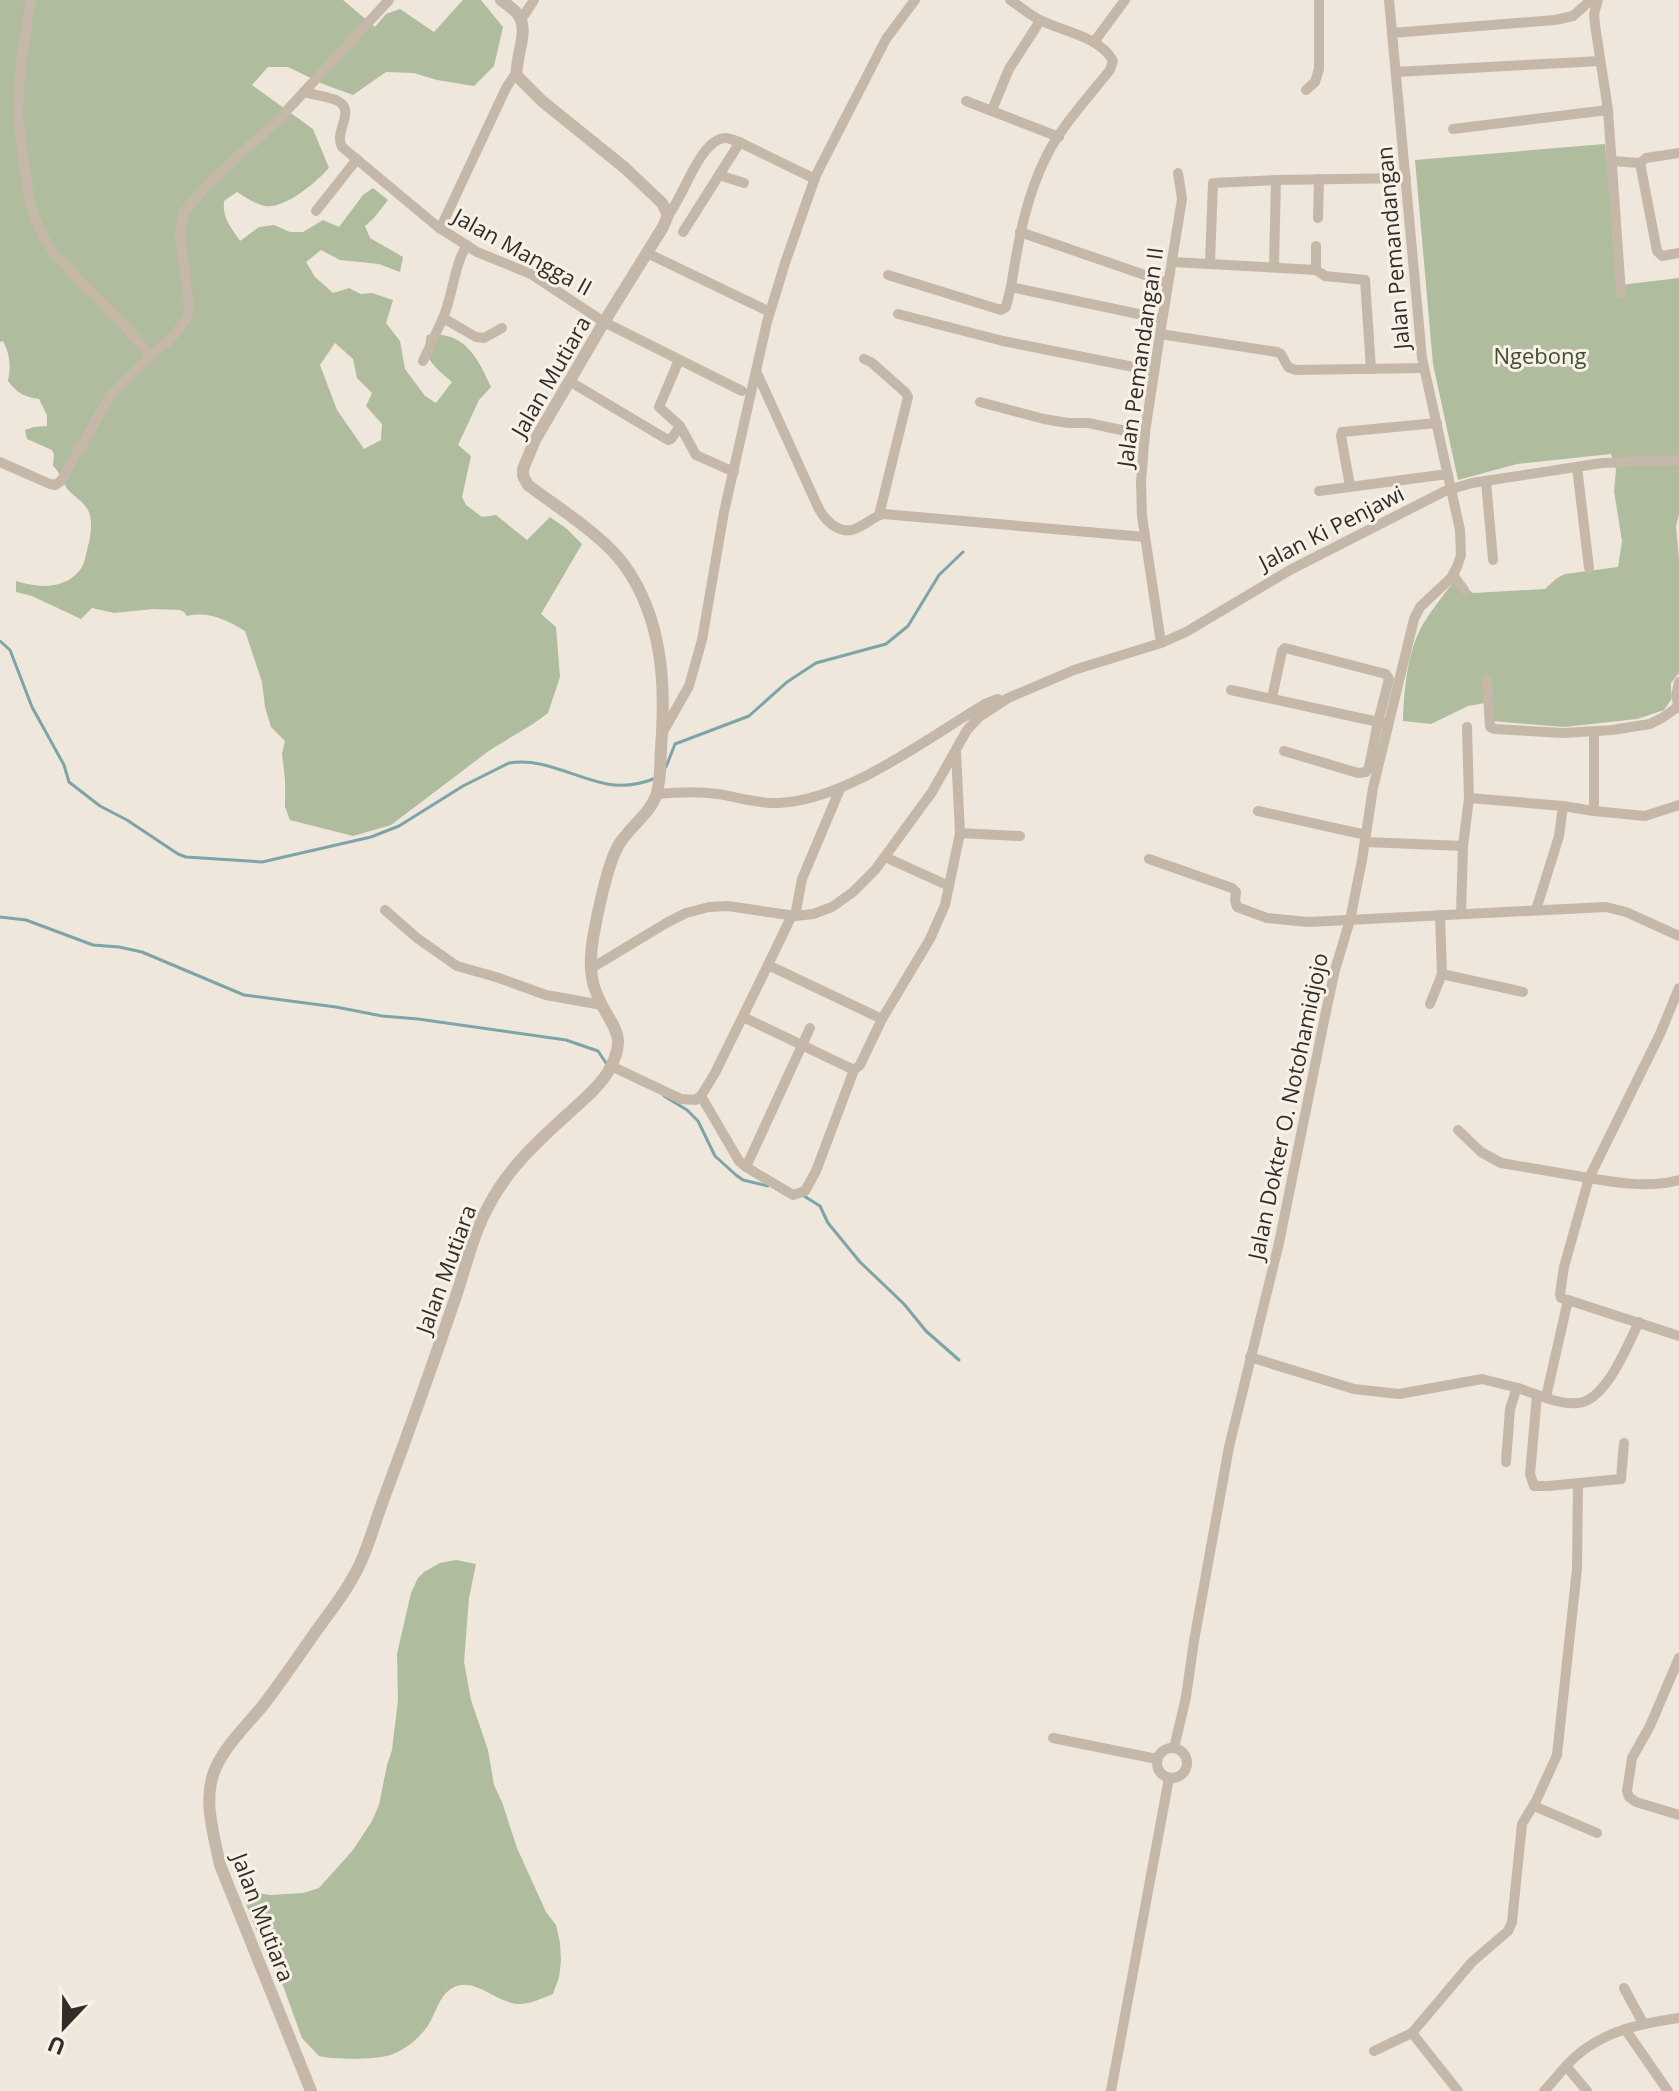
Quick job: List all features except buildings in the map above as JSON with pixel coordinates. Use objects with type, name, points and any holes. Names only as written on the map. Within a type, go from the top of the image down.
[{"type":"street","points":[[32,0],[20,71],[18,114],[30,202],[43,236],[55,255],[127,328],[150,356]]},
{"type":"street","points":[[0,462],[50,484],[58,484],[110,396],[173,337],[187,317],[189,306],[180,234],[184,212],[209,183],[278,120],[389,0]]},
{"type":"street","points":[[440,229],[506,88],[516,73],[521,20],[518,13],[501,0]]},
{"type":"street","points":[[521,20],[534,0]]},
{"type":"street","points":[[662,734],[689,686],[702,640],[724,512],[770,312],[785,263],[815,179],[886,39],[915,0]]},
{"type":"street","points":[[888,275],[1002,310],[1006,307],[1020,232],[1048,152],[1113,61],[1094,42],[1040,21],[1010,0]]},
{"type":"street","points":[[1094,42],[1125,0]]},
{"type":"street","points":[[1306,90],[1315,82],[1319,69],[1319,0]]},
{"type":"street","name":"Jalan Pemandangan","points":[[1389,0],[1424,368],[1452,489]]},
{"type":"street","points":[[1392,33],[1555,20],[1573,16],[1591,0]]},
{"type":"street","points":[[1598,0],[1594,14],[1608,110],[1621,293]]},
{"type":"street","points":[[992,110],[1009,69],[1040,21]]},
{"type":"street","points":[[1396,72],[1600,61]]},
{"type":"street","points":[[516,73],[542,101],[671,210],[695,212]]},
{"type":"street","name":"Jalan Mangga II","points":[[304,92],[334,99],[346,108],[339,141],[342,147],[440,229],[477,252],[531,274],[604,322],[742,391]]},
{"type":"street","points":[[966,101],[1059,137]]},
{"type":"street","points":[[1453,129],[1608,110]]},
{"type":"street","points":[[671,210],[705,150],[715,140],[727,138],[740,142],[815,179]]},
{"type":"street","points":[[683,232],[740,142]]},
{"type":"street","points":[[1612,161],[1640,163],[1646,158],[1679,153]]},
{"type":"street","points":[[316,211],[357,159]]},
{"type":"street","points":[[1640,163],[1657,251],[1662,256],[1679,253]]},
{"type":"street","name":"Jalan Pemandangan II","points":[[1161,643],[1145,537],[1141,482],[1154,371],[1183,197],[1178,173]]},
{"type":"street","points":[[719,175],[744,183]]},
{"type":"street","points":[[1210,263],[1213,183],[1406,178]]},
{"type":"street","points":[[1318,218],[1319,179]]},
{"type":"street","points":[[1274,266],[1276,180]]},
{"type":"street","name":"Jalan Mutiara","points":[[657,794],[664,693],[662,664],[649,616],[625,566],[606,545],[528,485],[523,469],[535,440],[671,210]]},
{"type":"street","points":[[1020,232],[1168,283]]},
{"type":"street","points":[[423,361],[450,301],[460,255],[467,245]]},
{"type":"street","points":[[1316,246],[1316,270]]},
{"type":"street","points":[[647,253],[770,312]]},
{"type":"street","points":[[1173,262],[1274,266],[1316,270],[1325,276],[1363,279],[1366,281],[1371,369]]},
{"type":"street","points":[[1011,287],[1162,319]]},
{"type":"street","points":[[898,314],[1003,341],[1154,371]]},
{"type":"street","points":[[443,318],[476,337],[484,338],[502,328]]},
{"type":"street","points":[[1160,334],[1277,352],[1288,367],[1296,370],[1424,368]]},
{"type":"street","points":[[864,359],[908,397],[879,515]]},
{"type":"street","points":[[679,360],[658,406],[680,426],[697,456],[734,472]]},
{"type":"street","points":[[756,371],[823,516],[839,529],[848,531],[879,515],[1145,537]]},
{"type":"street","points":[[569,381],[668,440],[680,426]]},
{"type":"street","points":[[980,402],[1044,419],[1088,423],[1145,435]]},
{"type":"street","points":[[1350,486],[1342,432],[1437,423]]},
{"type":"street","name":"Jalan Ki Penjawi","points":[[1008,698],[1074,670],[1186,632],[1290,570],[1452,489],[1602,463],[1679,460]]},
{"type":"street","points":[[1577,467],[1589,568]]},
{"type":"street","points":[[1319,491],[1448,474]]},
{"type":"street","points":[[1486,481],[1493,560]]},
{"type":"street","points":[[1452,489],[1461,555],[1453,575],[1464,590]]},
{"type":"street","name":"Jalan Dokter O. Notohamidjojo","points":[[1111,2091],[1169,1778],[1178,1777],[1187,1766],[1186,1756],[1174,1748],[1186,1697],[1226,1459],[1279,1243],[1335,970],[1350,920],[1383,723],[1414,619],[1424,602],[1453,575]]},
{"type":"street","points":[[1272,698],[1282,651],[1288,647],[1386,674],[1389,681],[1383,723],[1369,767],[1363,773],[1284,751]]},
{"type":"street","points":[[1487,680],[1492,729],[1537,732],[1594,732],[1650,724],[1679,707],[1676,692],[1679,682]]},
{"type":"street","points":[[1231,690],[1383,723]]},
{"type":"street","points":[[590,969],[686,913],[728,906],[793,915],[823,911],[844,900],[885,857],[932,792],[967,730],[979,717],[1008,698]]},
{"type":"street","points":[[840,789],[802,879],[793,915],[701,1096],[695,1100],[681,1099],[610,1067],[619,1040],[617,1030],[594,988],[590,969],[592,939],[617,847],[657,794],[700,792],[781,803],[840,789],[884,766],[985,704],[1008,698]]},
{"type":"street","points":[[1461,914],[1463,846],[1469,798],[1467,727]]},
{"type":"street","points":[[1594,732],[1594,811]]},
{"type":"street","points":[[701,1096],[739,1161],[789,1193],[797,1195],[805,1191],[816,1171],[854,1070],[860,1065],[882,1019],[930,939],[945,905],[960,833],[955,750]]},
{"type":"street","points":[[1469,798],[1645,816],[1679,805]]},
{"type":"street","points":[[1536,910],[1559,836],[1563,806]]},
{"type":"street","points":[[1258,811],[1366,839],[1463,846]]},
{"type":"street","points":[[960,833],[1020,836]]},
{"type":"street","points":[[885,857],[949,886]]},
{"type":"street","points":[[1149,859],[1232,888],[1236,892],[1237,907],[1267,918],[1308,922],[1611,908],[1679,936]]},
{"type":"street","points":[[385,910],[417,938],[457,966],[546,995],[602,1005]]},
{"type":"street","points":[[1430,1004],[1442,974],[1440,915]]},
{"type":"street","points":[[768,965],[882,1019]]},
{"type":"street","points":[[1442,974],[1523,992]]},
{"type":"street","points":[[1679,988],[1660,1034],[1589,1178],[1564,1267],[1560,1294],[1561,1298],[1679,1336]]},
{"type":"street","points":[[743,1017],[854,1070]]},
{"type":"street","points":[[746,1167],[810,1028]]},
{"type":"street","name":"Jalan Mutiara","points":[[311,2091],[220,1865],[210,1800],[214,1771],[354,1576],[488,1207],[508,1175],[531,1148],[593,1090],[610,1067]]},
{"type":"street","points":[[1458,1130],[1481,1152],[1501,1163],[1616,1183],[1679,1180]]},
{"type":"street","points":[[1568,1300],[1542,1396],[1531,1481],[1534,1486],[1621,1479],[1624,1443]]},
{"type":"street","points":[[1250,1357],[1354,1389],[1399,1394],[1482,1379],[1577,1403],[1595,1396],[1618,1363],[1639,1322]]},
{"type":"street","points":[[1506,1462],[1510,1409],[1513,1394],[1518,1388]]},
{"type":"street","points":[[1374,2051],[1412,2033],[1472,1962],[1508,1931],[1512,1922],[1522,1824],[1534,1806],[1557,1755],[1577,1569],[1578,1483]]},
{"type":"street","points":[[1679,1658],[1650,1726],[1632,1758],[1627,1791],[1636,1802],[1679,1815]]},
{"type":"street","points":[[1053,1738],[1157,1759]]},
{"type":"street","points":[[1157,1759],[1164,1750],[1174,1748]]},
{"type":"street","points":[[1157,1759],[1160,1772],[1169,1778]]},
{"type":"street","points":[[1534,1806],[1597,1833]]},
{"type":"street","points":[[1624,1988],[1643,2023]]},
{"type":"street","points":[[1544,2091],[1566,2066],[1607,2034],[1643,2023],[1679,2018]]},
{"type":"street","points":[[1625,2029],[1668,2091]]},
{"type":"street","points":[[1412,2033],[1458,2091]]},
{"type":"street","points":[[1566,2066],[1587,2091]]},
{"type":"green space","points":[[0,0],[343,0],[375,27],[386,14],[400,9],[434,32],[463,0],[481,0],[503,27],[494,66],[474,86],[414,73],[386,72],[353,95],[288,67],[268,67],[252,85],[313,129],[329,168],[309,187],[282,203],[265,206],[237,192],[224,201],[224,212],[240,241],[259,227],[274,225],[290,232],[303,232],[323,220],[339,227],[363,195],[373,188],[388,200],[365,226],[370,238],[403,257],[400,272],[379,264],[340,260],[321,250],[306,262],[315,277],[333,293],[349,288],[361,294],[372,293],[393,300],[386,323],[400,341],[405,369],[425,396],[436,403],[452,382],[428,356],[427,335],[451,337],[475,356],[491,387],[479,400],[458,445],[471,456],[462,497],[466,505],[482,517],[496,515],[527,540],[550,517],[582,544],[541,614],[556,627],[560,677],[548,713],[490,750],[391,825],[353,836],[290,820],[285,807],[282,754],[285,741],[271,727],[262,682],[245,631],[217,618],[187,616],[180,610],[114,613],[92,608],[81,619],[32,596],[16,592],[16,581],[50,586],[74,577],[84,562],[91,523],[86,507],[68,490],[53,466],[52,450],[27,439],[25,430],[47,426],[47,415],[39,399],[21,394],[8,381],[8,355],[3,341],[0,342]],"holes":[[[335,343],[353,359],[357,378],[372,393],[366,406],[382,424],[381,440],[364,449],[337,410],[320,365]]]},
{"type":"green space","name":"Ngebong","points":[[1605,144],[1620,285],[1679,278],[1679,514],[1676,526],[1679,673],[1671,683],[1671,700],[1664,710],[1637,719],[1564,727],[1491,721],[1485,703],[1468,706],[1431,724],[1403,721],[1407,672],[1413,648],[1422,626],[1452,584],[1460,583],[1473,593],[1545,589],[1565,574],[1618,567],[1622,541],[1614,491],[1616,470],[1611,454],[1517,464],[1458,480],[1433,364],[1415,160]]},
{"type":"green space","points":[[456,1560],[476,1564],[469,1598],[464,1662],[471,1700],[488,1750],[494,1785],[517,1848],[546,1912],[556,1925],[560,1943],[559,1977],[553,1994],[522,2004],[509,2002],[470,1985],[454,1987],[442,1998],[423,2032],[399,2051],[367,2058],[319,2056],[302,2038],[278,1972],[254,1925],[245,1901],[246,1891],[270,1895],[303,1893],[319,1888],[353,1850],[372,1821],[392,1750],[398,1700],[397,1654],[411,1593],[424,1572],[440,1563]]},
{"type":"waterway","points":[[666,767],[675,744],[749,716],[787,682],[816,663],[886,644],[908,626],[939,575],[963,552]]},
{"type":"waterway","points":[[0,641],[10,650],[32,707],[64,765],[69,782],[100,806],[186,857],[262,862],[371,837],[399,826],[463,786],[509,763],[546,765],[613,785],[656,778]]},
{"type":"waterway","points":[[0,917],[26,920],[93,945],[142,952],[244,995],[566,1040],[598,1051],[608,1066]]},
{"type":"waterway","points":[[664,1096],[698,1121],[715,1156],[736,1175],[743,1180],[768,1186]]},
{"type":"waterway","points":[[804,1196],[820,1206],[828,1223],[860,1262],[904,1304],[926,1331],[959,1360]]}]
